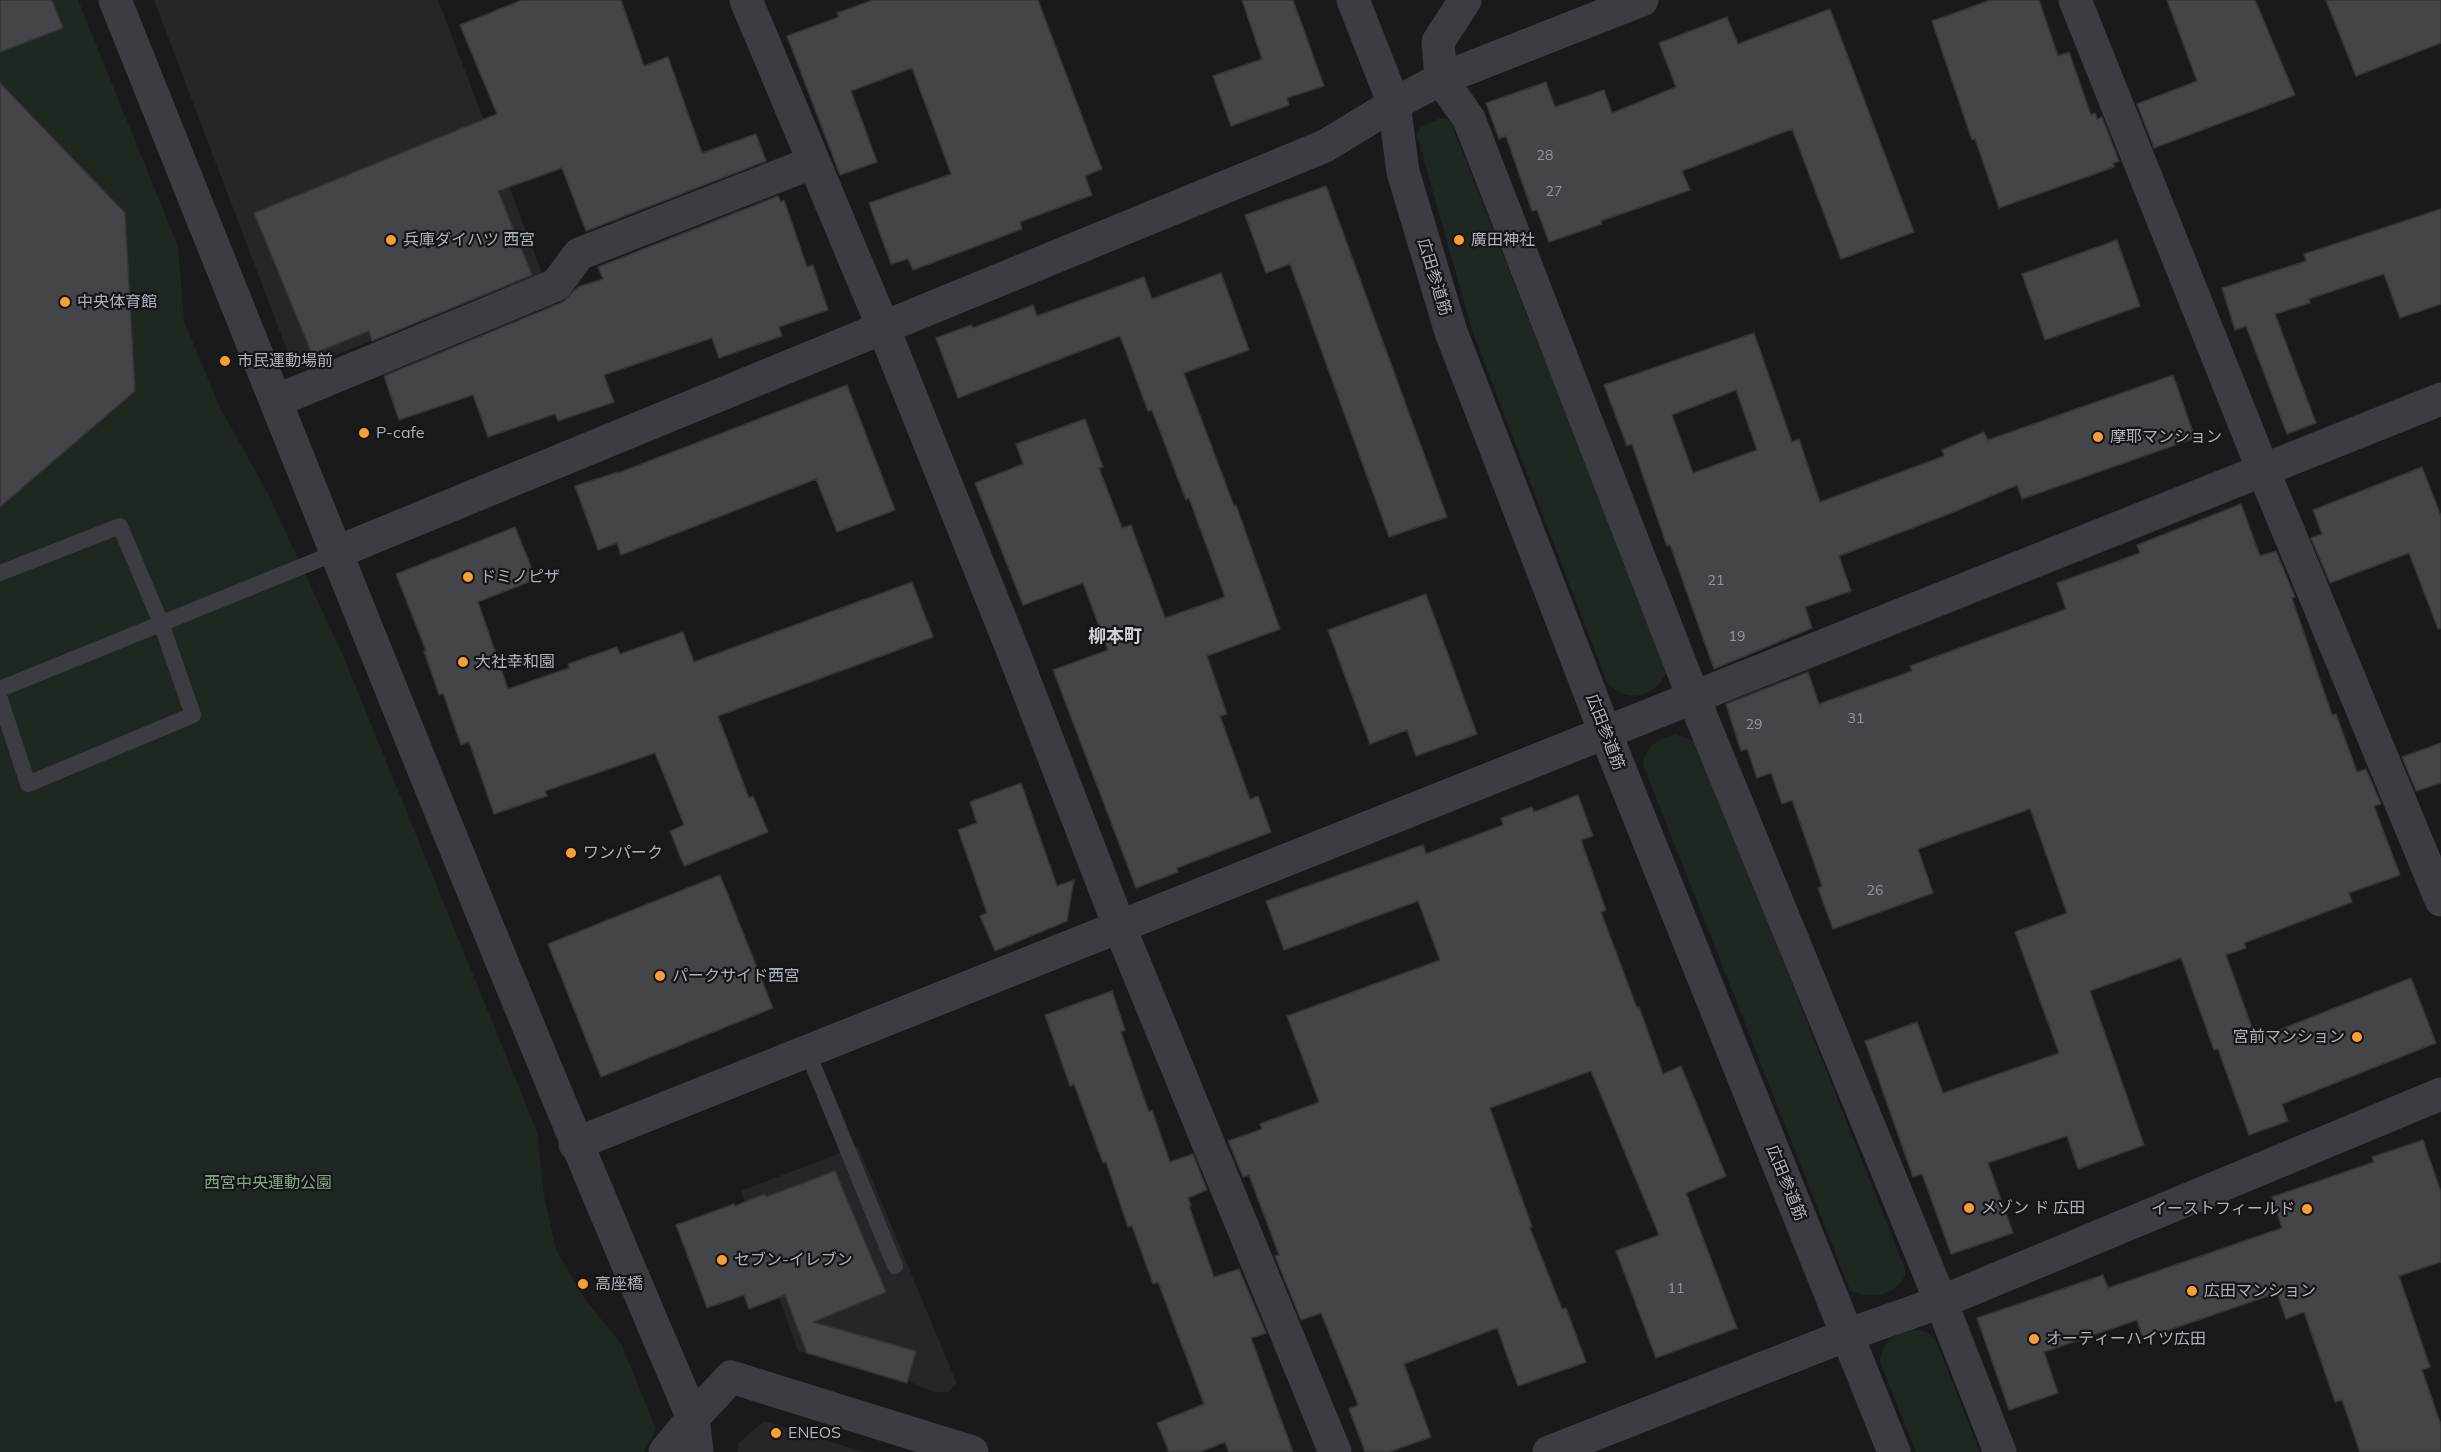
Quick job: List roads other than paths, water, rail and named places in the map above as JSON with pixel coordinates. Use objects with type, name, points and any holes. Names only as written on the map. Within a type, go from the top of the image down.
[{"type":"street","points":[[115,0],[276,401],[334,553],[575,1144],[693,1418],[697,1452]]},
{"type":"street","points":[[746,0],[883,327],[1013,651],[1120,928],[1335,1452]]},
{"type":"street","name":"広田参道筋","points":[[1353,0],[1394,104],[1403,172],[1451,332],[1605,732],[1894,1452]]},
{"type":"street","points":[[1465,0],[1438,42],[1441,79],[1469,119],[1694,699],[1941,1302],[2000,1452]]},
{"type":"street","points":[[334,553],[1324,146],[1441,79],[1642,0]]},
{"type":"street","points":[[2075,0],[2263,470],[2441,900]]},
{"type":"street","points":[[276,401],[556,285],[579,254],[814,162]]},
{"type":"street","points":[[575,1144],[808,1053],[2441,399]]},
{"type":"street","points":[[1549,1452],[1847,1335],[1941,1302],[2441,1094]]},
{"type":"street","points":[[665,1452],[731,1377],[972,1452]]},
{"type":"lane","points":[[0,573],[120,526],[161,623],[193,715],[28,784],[0,699]]},
{"type":"lane","points":[[0,689],[334,553]]},
{"type":"lane","points":[[808,1053],[895,1266]]},
{"type":"place","name":"兵庫ダイハツ 西宮","points":[[391,240]]},
{"type":"place","name":"廣田神社","points":[[1459,240]]},
{"type":"place","name":"中央体育館","points":[[65,302]]},
{"type":"place","name":"市民運動場前","points":[[225,361]]},
{"type":"place","name":"P-cafe","points":[[364,433]]},
{"type":"place","name":"摩耶マンション","points":[[2098,437]]},
{"type":"place","name":"ドミノピザ","points":[[468,577]]},
{"type":"place","name":"大社幸和園","points":[[463,662]]},
{"type":"place","name":"ワンパーク","points":[[571,853]]},
{"type":"place","name":"パークサイド西宮","points":[[660,976]]},
{"type":"place","name":"宮前マンション","points":[[2357,1037]]},
{"type":"place","name":"メゾン ド 広田","points":[[1969,1208]]},
{"type":"place","name":"イーストフィールド","points":[[2307,1209]]},
{"type":"place","name":"セブン-イレブン","points":[[722,1260]]},
{"type":"place","name":"高座橋","points":[[583,1284]]},
{"type":"place","name":"広田マンション","points":[[2192,1291]]},
{"type":"place","name":"オーティーハイツ広田","points":[[2034,1339]]},
{"type":"place","name":"ENEOS","points":[[776,1433]]},
{"type":"district","name":"柳本町","points":[[1115,637]]},
{"type":"park label","name":"西宮中央運動公園","points":[[268,1183]]}]
